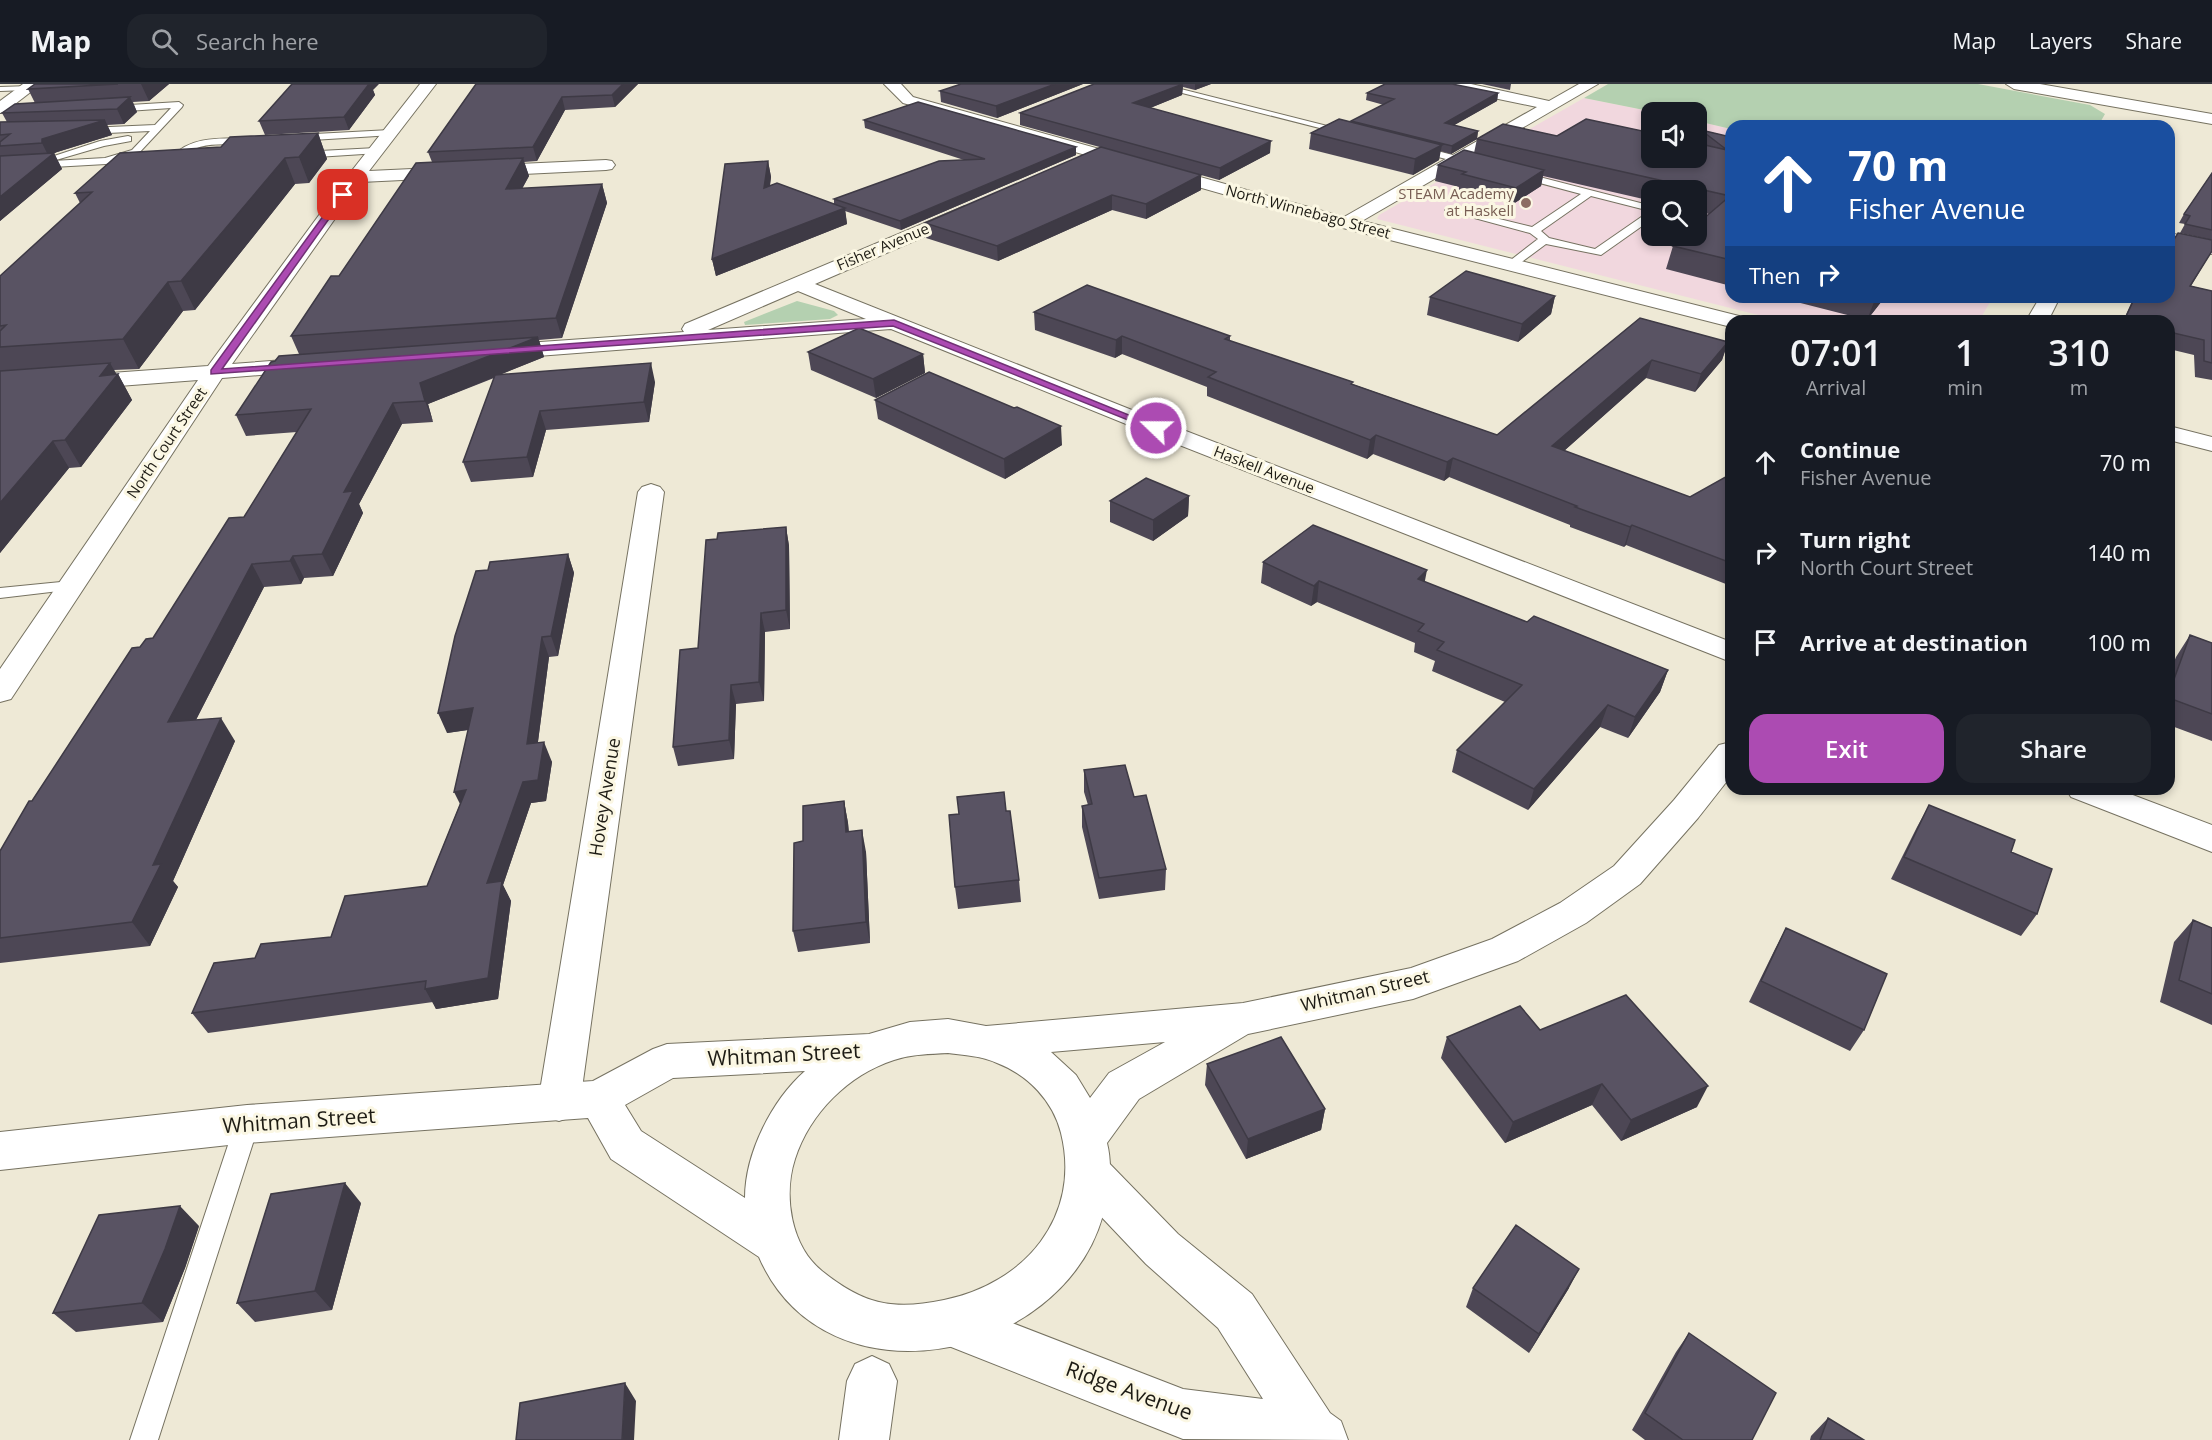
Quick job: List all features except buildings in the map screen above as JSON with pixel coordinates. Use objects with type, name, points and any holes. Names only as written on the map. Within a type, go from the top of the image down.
[{"type":"street","name":"North Court Street","points":[[0,692],[215,372],[356,177],[428,84]]},
{"type":"street","name":"North Winnebago Street","points":[[892,84],[908,100],[1099,154],[1346,223],[1725,319]]},
{"type":"street","points":[[1450,84],[1552,106]]},
{"type":"street","points":[[1346,223],[1590,84]]},
{"type":"street","points":[[2014,84],[2212,119]]},
{"type":"street","points":[[6,112],[34,85]]},
{"type":"street","points":[[2139,120],[2154,92]]},
{"type":"street","points":[[998,125],[1016,117]]},
{"type":"street","points":[[2188,132],[2212,129]]},
{"type":"street","points":[[1078,164],[1099,154]]},
{"type":"street","points":[[356,177],[606,165]]},
{"type":"street","name":"Fisher Avenue","points":[[668,340],[981,205]]},
{"type":"street","points":[[2175,240],[2212,248]]},
{"type":"street","name":"Haskell Avenue","points":[[798,284],[1725,651]]},
{"type":"street","name":"Fisher Avenue","points":[[476,354],[894,323]]},
{"type":"street","points":[[0,388],[336,364]]},
{"type":"street","points":[[2175,435],[2212,444]]},
{"type":"street","name":"Hovey Avenue","points":[[579,1101],[651,492]]},
{"type":"street","name":"Whitman Street","points":[[986,1041],[1243,1019],[1413,983],[1505,950],[1573,913],[1626,875],[1686,809],[1725,760]]},
{"type":"street","points":[[2098,795],[2212,839]]},
{"type":"street","name":"Whitman Street","points":[[1088,1155],[1124,1086],[1243,1019]]},
{"type":"street","points":[[948,1036],[986,1041],[1020,1055],[1050,1076],[1072,1103],[1088,1155],[1083,1212],[1064,1250],[1035,1283],[997,1308],[953,1324],[907,1329],[863,1322],[824,1304],[794,1276],[775,1242],[766,1204],[769,1166],[783,1130],[806,1097],[837,1071],[872,1051],[920,1038],[948,1036]]},
{"type":"street","name":"Whitman Street","points":[[0,1151],[247,1124],[579,1101],[667,1061],[872,1051]]},
{"type":"street","points":[[579,1101],[626,1145],[775,1242]]},
{"type":"street","name":"Ridge Avenue","points":[[1088,1155],[1162,1249],[1235,1311],[1318,1436]]},
{"type":"street","name":"Ridge Avenue","points":[[953,1324],[1183,1414],[1318,1436]]},
{"type":"street","points":[[864,1440],[872,1381]]},
{"type":"lane","points":[[1151,84],[1355,134]]},
{"type":"lane","points":[[0,89],[34,85]]},
{"type":"lane","points":[[0,167],[106,161],[135,152],[179,105],[108,109]]},
{"type":"lane","points":[[0,115],[6,112]]},
{"type":"lane","points":[[79,131],[157,128]]},
{"type":"lane","points":[[35,165],[104,142],[147,138]]},
{"type":"lane","points":[[287,139],[383,142]]},
{"type":"lane","points":[[201,160],[190,160],[178,156],[185,148],[206,143],[264,140]]},
{"type":"lane","points":[[294,155],[383,142]]},
{"type":"lane","points":[[1412,148],[1479,165]]},
{"type":"lane","points":[[1512,173],[1641,206]]},
{"type":"lane","points":[[1534,231],[1589,193]]},
{"type":"lane","points":[[1450,210],[1534,231],[1544,240],[1597,253],[1641,222]]},
{"type":"lane","points":[[1511,265],[1544,240]]},
{"type":"lane","points":[[0,593],[71,586]]},
{"type":"lane","points":[[144,1440],[247,1124]]},
{"type":"shaded area","name":"STEAM Academy at Haskell","points":[[1584,98],[1641,109],[1641,168],[1707,168],[1707,123],[1725,128],[1725,303],[1990,303],[1982,315],[1758,315],[1377,219],[1379,215]]},
{"type":"green space","points":[[1608,84],[1978,84],[2090,105],[2105,114],[2102,120],[1725,120],[1725,128],[1707,123],[1707,102],[1641,102],[1641,109],[1584,98]]},
{"type":"green space","points":[[797,301],[834,311],[838,315],[830,319],[745,325],[744,322]]},
{"type":"place","name":"STEAM Academy at Haskell","points":[[1526,203]]},
{"type":"route","points":[[343,195],[215,372],[894,323],[1156,428]]}]
